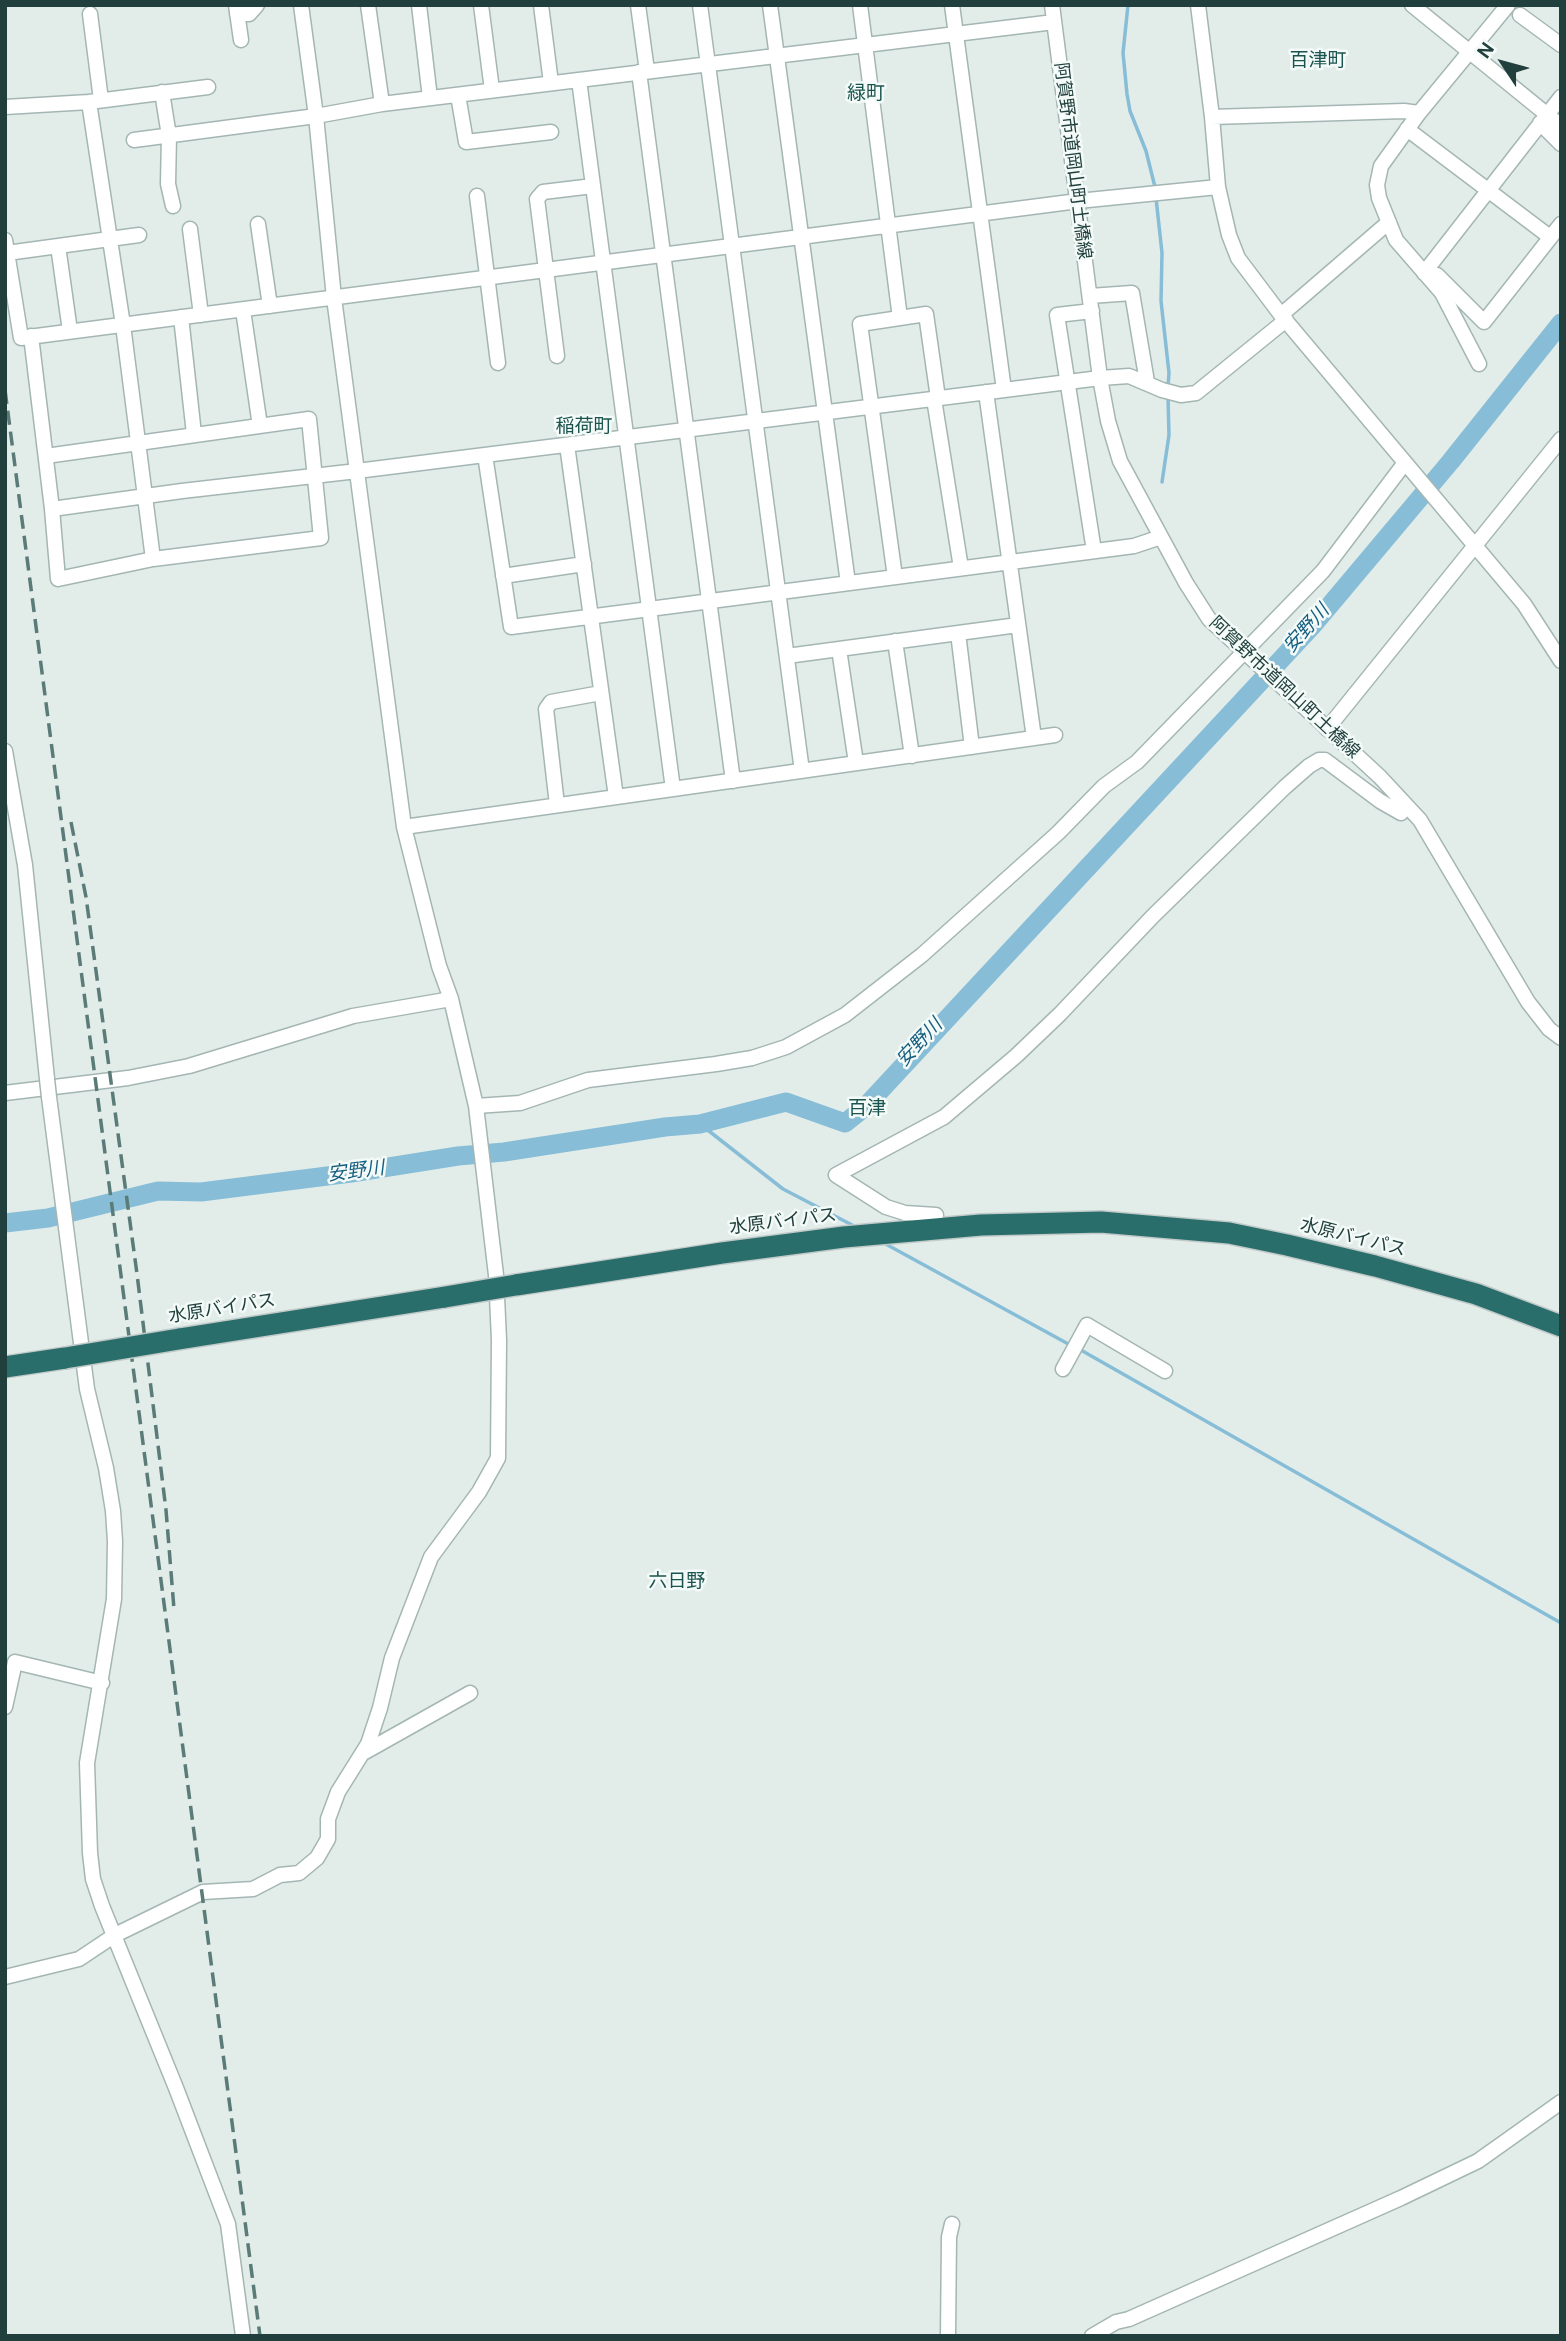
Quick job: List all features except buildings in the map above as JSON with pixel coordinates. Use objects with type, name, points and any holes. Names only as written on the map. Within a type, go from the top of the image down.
[{"type":"highway","name":"水原バイパス","points":[[5,1367],[722,1252],[844,1237],[981,1225],[1101,1222],[1229,1233],[1400,1273],[1476,1294],[1561,1326]]},
{"type":"street","points":[[241,40],[237,10],[249,13],[257,5]]},
{"type":"street","points":[[5,1977],[79,1959],[114,1935],[203,1892],[253,1889],[280,1875],[299,1873],[317,1858],[328,1839],[328,1819],[338,1792],[365,1752],[380,1708],[392,1658],[431,1557],[479,1492],[498,1453],[499,1340],[496,1275],[476,1113],[451,999],[439,966],[404,827],[334,298],[316,116],[301,5]]},
{"type":"street","points":[[368,5],[382,104]]},
{"type":"street","points":[[419,5],[430,98]]},
{"type":"street","points":[[481,5],[492,90]]},
{"type":"street","points":[[541,5],[551,83]]},
{"type":"street","points":[[638,5],[663,255],[733,780]]},
{"type":"street","points":[[700,5],[802,771]]},
{"type":"street","points":[[771,5],[848,583]]},
{"type":"street","points":[[860,5],[900,318]]},
{"type":"street","points":[[952,5],[1004,390]]},
{"type":"street","name":"阿賀野市道岡山町土橋線","points":[[1052,5],[1100,378],[1108,421],[1120,461],[1196,601],[1209,618],[1380,777],[1420,820],[1528,1002],[1549,1029],[1561,1038]]},
{"type":"street","points":[[1198,5],[1218,187],[1229,235],[1238,258],[1407,467],[1524,604],[1561,661]]},
{"type":"street","points":[[1412,5],[1544,119],[1561,144]]},
{"type":"street","points":[[1508,5],[1419,113],[1381,166],[1377,184],[1379,198],[1396,240],[1484,322],[1561,224]]},
{"type":"street","points":[[90,14],[95,101],[110,238],[140,442],[153,559]]},
{"type":"street","points":[[1520,15],[1561,45]]},
{"type":"street","points":[[134,140],[458,94],[1054,22]]},
{"type":"street","points":[[579,80],[673,789]]},
{"type":"street","points":[[5,107],[95,101],[208,87]]},
{"type":"street","points":[[162,92],[169,136],[168,184],[173,206]]},
{"type":"street","points":[[458,94],[466,142],[551,132]]},
{"type":"street","points":[[1426,270],[1560,100]]},
{"type":"street","points":[[1212,117],[1404,111],[1419,113]]},
{"type":"street","points":[[1544,119],[1561,126]]},
{"type":"street","points":[[1407,129],[1550,237]]},
{"type":"street","points":[[557,356],[537,199],[543,192],[593,186]]},
{"type":"street","points":[[139,235],[58,246],[6,246],[21,338],[1078,201],[1218,187]]},
{"type":"street","points":[[477,196],[498,363]]},
{"type":"street","points":[[52,509],[146,495],[1100,378],[1129,376],[1181,395],[1196,393],[1284,318],[1389,222]]},
{"type":"street","points":[[258,224],[270,306]]},
{"type":"street","points":[[190,229],[201,315]]},
{"type":"street","points":[[58,246],[70,331]]},
{"type":"street","points":[[1426,270],[1442,293],[1479,364]]},
{"type":"street","points":[[1090,296],[1132,293],[1147,382]]},
{"type":"street","points":[[243,310],[260,425]]},
{"type":"street","points":[[1092,311],[1057,316],[1094,551]]},
{"type":"street","points":[[895,577],[860,324],[926,314],[961,568]]},
{"type":"street","points":[[181,317],[194,434]]},
{"type":"street","points":[[31,336],[58,579],[153,559],[321,538],[309,419],[46,456]]},
{"type":"street","points":[[986,392],[1034,738]]},
{"type":"street","points":[[1322,725],[1561,439]]},
{"type":"street","points":[[567,445],[616,797]]},
{"type":"street","points":[[485,455],[511,627],[1134,546],[1161,537]]},
{"type":"street","points":[[476,1113],[520,1103],[588,1080],[752,1058],[786,1047],[845,1015],[915,961],[1058,833],[1104,786],[1137,762],[1250,658],[1407,467]]},
{"type":"street","points":[[503,576],[583,564]]},
{"type":"street","points":[[787,656],[1018,625]]},
{"type":"street","points":[[958,633],[972,747]]},
{"type":"street","points":[[895,641],[912,755]]},
{"type":"street","points":[[839,649],[856,763]]},
{"type":"street","points":[[557,805],[546,709],[551,702],[601,693]]},
{"type":"street","points":[[404,827],[1055,736]]},
{"type":"street","points":[[5,751],[25,865],[49,1097],[87,1389],[113,1511],[114,1600],[87,1763],[90,1853],[99,1897],[228,2224],[243,2336]]},
{"type":"street","points":[[936,1215],[905,1213],[886,1207],[836,1175],[944,1117],[1016,1056],[1153,916],[1309,766],[1319,760],[1330,762],[1380,801],[1401,813]]},
{"type":"street","points":[[5,1093],[128,1078],[189,1066],[353,1016],[451,999]]},
{"type":"street","points":[[1063,1368],[1087,1325],[1165,1371]]},
{"type":"street","points":[[5,1707],[15,1662],[102,1683]]},
{"type":"street","points":[[365,1752],[470,1693]]},
{"type":"street","points":[[1092,2336],[1116,2322],[1129,2319],[1478,2161],[1561,2102]]},
{"type":"street","points":[[948,2336],[949,2237],[952,2224]]},
{"type":"waterway","points":[[1128,5],[1123,53],[1127,94],[1156,191]]},
{"type":"waterway","points":[[1156,198],[1162,253],[1161,301],[1168,386]]},
{"type":"waterway","name":"安野川","points":[[5,1223],[48,1218],[158,1191],[201,1192],[700,1124],[786,1102],[845,1123],[865,1107],[1314,624],[1451,461],[1561,323]]},
{"type":"waterway","points":[[1162,482],[1169,435],[1168,397]]},
{"type":"waterway","points":[[700,1124],[783,1189],[854,1226]]},
{"type":"waterway","points":[[882,1242],[1072,1346]]},
{"type":"waterway","points":[[1079,1349],[1561,1623]]},
{"type":"railway","points":[[5,390],[260,2336]]},
{"type":"railway","points":[[71,822],[86,897],[137,1274],[166,1510],[174,1609]]},
{"type":"district","name":"百津町","points":[[1318,61]]},
{"type":"district","name":"緑町","points":[[866,94]]},
{"type":"district","name":"稲荷町","points":[[584,427]]},
{"type":"district","name":"百津","points":[[867,1109]]},
{"type":"district","name":"六日野","points":[[677,1582]]}]
